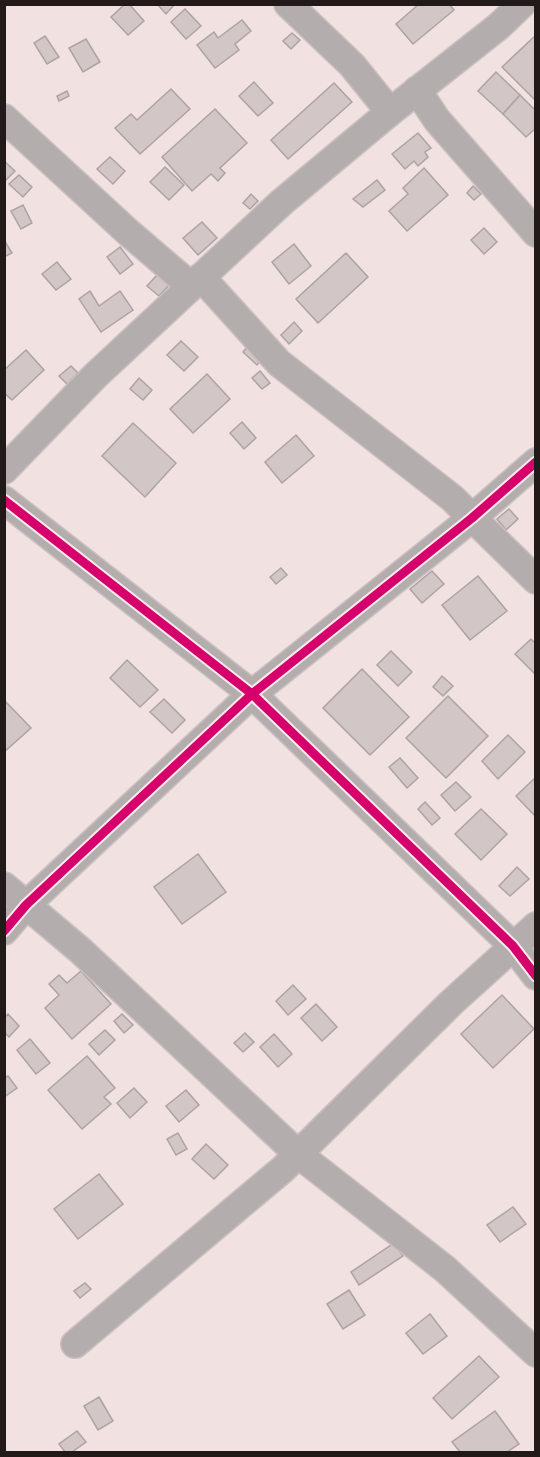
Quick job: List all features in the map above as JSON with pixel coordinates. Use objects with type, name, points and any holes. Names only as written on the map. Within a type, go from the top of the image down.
[{"type":"street","points":[[288,4],[352,65],[390,112]]},
{"type":"street","points":[[4,470],[95,376],[282,202],[417,90],[499,26],[522,4]]},
{"type":"street","points":[[417,90],[437,120],[536,233]]},
{"type":"street","points":[[4,118],[129,233],[196,282],[279,363],[452,498],[536,580]]},
{"type":"street","points":[[4,931],[27,905],[252,694],[472,518],[536,462]]},
{"type":"street","points":[[4,500],[252,694],[513,946],[536,976]]},
{"type":"street","points":[[4,886],[81,951],[298,1154],[445,1269],[536,1353]]},
{"type":"street","points":[[75,1344],[298,1154],[451,1003],[536,926]]},
{"type":"building","points":[[125,4],[129,4],[144,21],[128,35],[111,17]]},
{"type":"building","points":[[157,4],[175,4],[166,14]]},
{"type":"building","points":[[419,4],[449,4],[454,10],[413,44],[396,24]]},
{"type":"building","points":[[185,9],[201,26],[186,39],[171,22]]},
{"type":"building","points":[[242,20],[251,31],[235,44],[239,50],[215,68],[197,45],[214,32],[218,38]]},
{"type":"building","points":[[292,33],[300,40],[291,49],[283,41]]},
{"type":"building","points":[[536,35],[536,101],[502,67]]},
{"type":"building","points":[[45,36],[59,57],[47,64],[34,43]]},
{"type":"building","points":[[86,39],[100,62],[83,72],[69,48]]},
{"type":"building","points":[[496,72],[520,95],[503,114],[478,91]]},
{"type":"building","points":[[254,82],[273,103],[258,116],[239,96]]},
{"type":"building","points":[[334,83],[352,102],[288,159],[271,140]]},
{"type":"building","points":[[171,89],[190,109],[140,154],[115,128],[131,114],[137,120]]},
{"type":"building","points":[[67,91],[69,96],[59,101],[57,96]]},
{"type":"building","points":[[520,95],[536,111],[536,128],[526,137],[503,114]]},
{"type":"building","points":[[215,109],[247,143],[220,168],[225,173],[218,181],[211,174],[192,191],[162,157]]},
{"type":"building","points":[[418,133],[431,148],[425,152],[428,157],[418,166],[414,161],[405,169],[392,154]]},
{"type":"building","points":[[110,157],[125,171],[113,184],[97,169]]},
{"type":"building","points":[[4,161],[15,171],[4,182]]},
{"type":"building","points":[[165,167],[184,185],[169,200],[150,182]]},
{"type":"building","points":[[424,168],[448,195],[407,231],[389,211],[408,194],[403,188]]},
{"type":"building","points":[[19,175],[32,187],[23,197],[9,184]]},
{"type":"building","points":[[377,180],[385,190],[363,207],[353,199]]},
{"type":"building","points":[[473,186],[481,194],[474,200],[467,193]]},
{"type":"building","points":[[251,194],[258,201],[250,209],[243,203]]},
{"type":"building","points":[[23,205],[32,223],[21,229],[11,211]]},
{"type":"building","points":[[202,222],[217,238],[198,255],[183,238]]},
{"type":"building","points":[[484,228],[497,242],[484,254],[471,240]]},
{"type":"building","points":[[4,240],[12,253],[4,257]]},
{"type":"building","points":[[294,244],[311,266],[289,284],[272,262]]},
{"type":"building","points":[[120,247],[133,264],[120,274],[107,257]]},
{"type":"building","points":[[346,253],[368,277],[318,323],[296,299]]},
{"type":"building","points":[[57,262],[71,279],[56,290],[42,274]]},
{"type":"building","points":[[157,275],[169,285],[159,296],[147,286]]},
{"type":"building","points":[[90,291],[99,306],[120,291],[133,310],[101,332],[79,299]]},
{"type":"building","points":[[294,322],[302,331],[289,344],[281,335]]},
{"type":"building","points":[[181,341],[198,357],[184,371],[167,355]]},
{"type":"building","points":[[251,343],[265,355],[257,365],[243,352]]},
{"type":"building","points":[[26,350],[44,370],[12,400],[4,393],[4,370]]},
{"type":"building","points":[[71,366],[78,373],[67,384],[59,376]]},
{"type":"building","points":[[260,371],[270,383],[262,389],[252,378]]},
{"type":"building","points":[[207,374],[230,399],[193,433],[170,409]]},
{"type":"building","points":[[139,378],[152,390],[143,400],[130,389]]},
{"type":"building","points":[[242,422],[256,438],[244,449],[230,433]]},
{"type":"building","points":[[133,423],[176,463],[145,497],[102,456]]},
{"type":"building","points":[[296,435],[314,456],[282,483],[265,462]]},
{"type":"building","points":[[509,509],[518,519],[506,530],[497,519]]},
{"type":"building","points":[[281,568],[287,575],[276,584],[270,577]]},
{"type":"building","points":[[432,571],[444,584],[422,603],[410,589]]},
{"type":"building","points":[[478,576],[507,611],[470,640],[442,605]]},
{"type":"building","points":[[531,639],[536,644],[536,675],[515,654]]},
{"type":"building","points":[[391,651],[412,672],[398,686],[377,665]]},
{"type":"building","points":[[127,660],[158,690],[140,707],[110,678]]},
{"type":"building","points":[[362,669],[409,717],[370,755],[323,708]]},
{"type":"building","points":[[442,676],[453,686],[443,696],[433,687]]},
{"type":"building","points":[[448,696],[488,736],[446,778],[406,738]]},
{"type":"building","points":[[164,699],[185,720],[172,733],[150,712]]},
{"type":"building","points":[[4,700],[31,728],[4,752]]},
{"type":"building","points":[[508,735],[525,752],[498,779],[482,761]]},
{"type":"building","points":[[400,758],[418,778],[407,788],[389,767]]},
{"type":"building","points":[[536,777],[536,816],[535,816],[516,796]]},
{"type":"building","points":[[456,782],[471,797],[455,811],[441,795]]},
{"type":"building","points":[[425,802],[440,818],[432,825],[418,809]]},
{"type":"building","points":[[481,809],[507,834],[481,860],[455,834]]},
{"type":"building","points":[[198,854],[226,892],[182,924],[154,887]]},
{"type":"building","points":[[517,867],[529,879],[510,896],[499,886]]},
{"type":"building","points":[[81,971],[111,1004],[72,1039],[45,1008],[59,995],[49,984],[59,975],[67,983]]},
{"type":"building","points":[[293,985],[306,999],[288,1015],[276,1001]]},
{"type":"building","points":[[502,995],[534,1029],[493,1068],[461,1034]]},
{"type":"building","points":[[316,1004],[337,1027],[322,1041],[301,1018]]},
{"type":"building","points":[[8,1014],[19,1026],[9,1037],[4,1032],[4,1018]]},
{"type":"building","points":[[122,1014],[133,1025],[124,1033],[114,1021]]},
{"type":"building","points":[[105,1030],[115,1040],[99,1055],[89,1044]]},
{"type":"building","points":[[245,1033],[254,1042],[243,1052],[234,1043]]},
{"type":"building","points":[[274,1034],[292,1054],[278,1067],[260,1047]]},
{"type":"building","points":[[30,1039],[50,1063],[36,1074],[17,1050]]},
{"type":"building","points":[[87,1056],[115,1088],[104,1097],[111,1104],[82,1129],[48,1090]]},
{"type":"building","points":[[8,1076],[17,1088],[4,1097],[4,1078]]},
{"type":"building","points":[[134,1088],[147,1102],[130,1118],[117,1103]]},
{"type":"building","points":[[186,1090],[199,1105],[179,1122],[166,1106]]},
{"type":"building","points":[[178,1133],[187,1149],[176,1155],[167,1139]]},
{"type":"building","points":[[206,1144],[228,1165],[214,1179],[192,1159]]},
{"type":"building","points":[[99,1174],[123,1204],[78,1239],[54,1209]]},
{"type":"building","points":[[513,1207],[526,1224],[500,1242],[487,1225]]},
{"type":"building","points":[[394,1243],[403,1256],[359,1285],[351,1272]]},
{"type":"building","points":[[85,1283],[91,1289],[80,1298],[74,1291]]},
{"type":"building","points":[[349,1290],[365,1315],[343,1329],[327,1304]]},
{"type":"building","points":[[430,1314],[447,1336],[423,1354],[406,1333]]},
{"type":"building","points":[[479,1356],[499,1377],[452,1419],[433,1398]]},
{"type":"building","points":[[99,1397],[113,1421],[98,1430],[84,1406]]},
{"type":"building","points":[[495,1411],[519,1444],[507,1452],[460,1452],[452,1442]]},
{"type":"building","points":[[77,1431],[86,1442],[72,1452],[65,1452],[59,1444]]},
{"type":"cycle path","points":[[4,931],[26,905],[252,694],[472,518],[536,462]]},
{"type":"cycle path","points":[[4,500],[252,694],[513,946],[536,976]]}]
